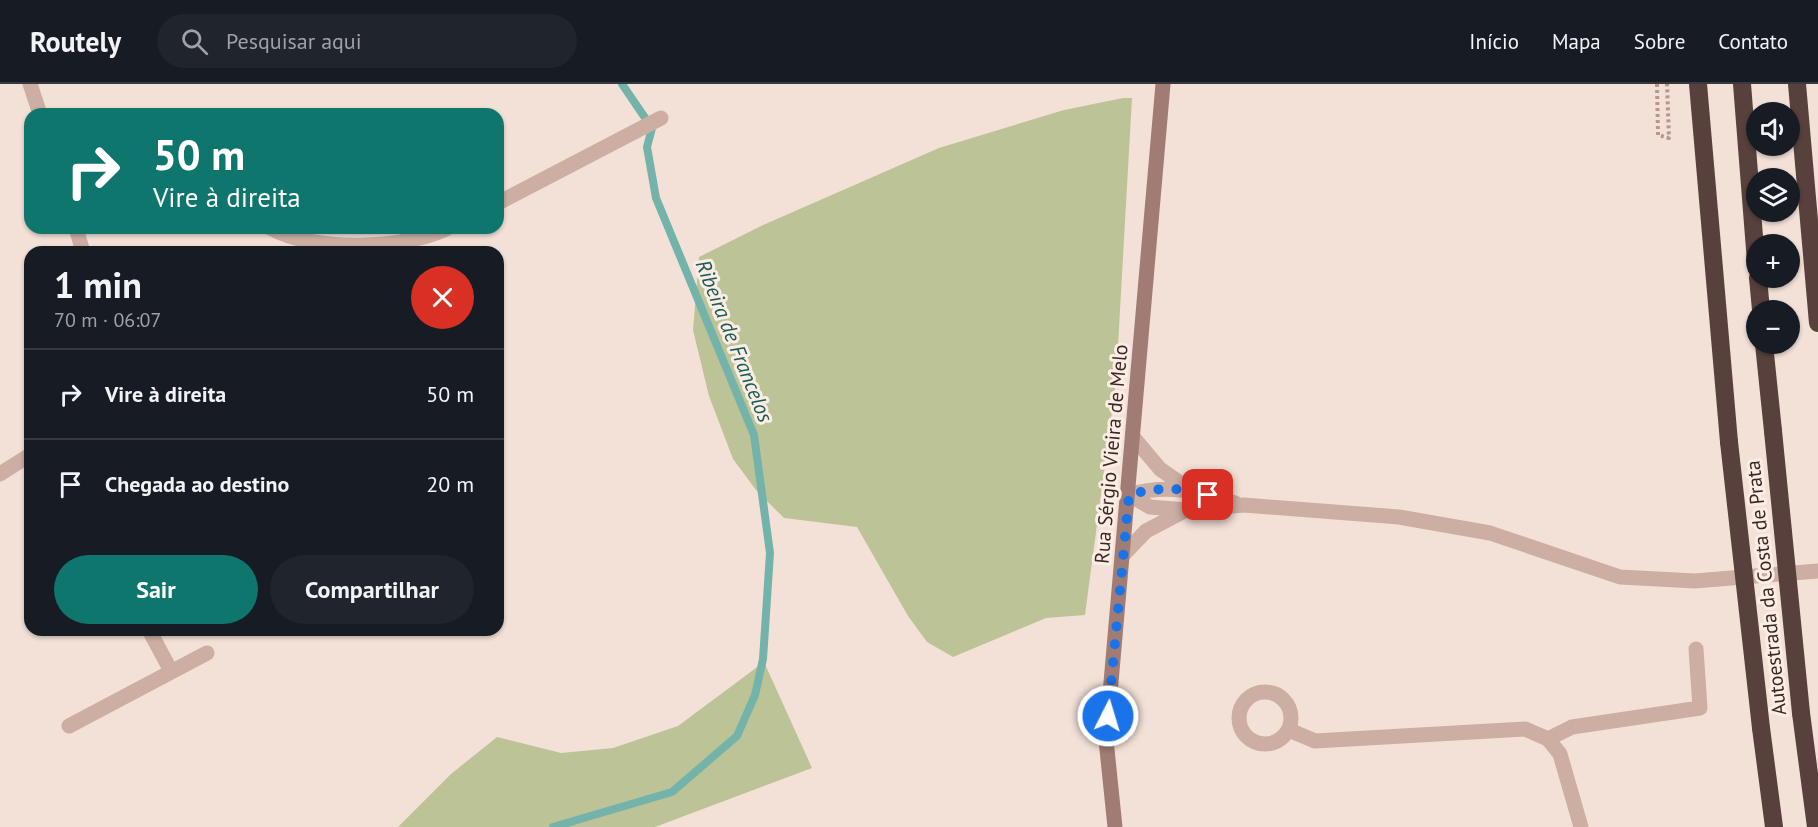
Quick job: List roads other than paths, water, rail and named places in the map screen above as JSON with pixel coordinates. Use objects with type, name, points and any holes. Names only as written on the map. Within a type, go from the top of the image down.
[{"type":"highway","points":[[1698,84],[1729,442],[1774,827]]},
{"type":"highway","points":[[1742,84],[1754,234]]},
{"type":"highway","points":[[1797,84],[1818,323]]},
{"type":"highway","name":"Autoestrada da Costa de Prata","points":[[1765,354],[1801,713],[1815,827]]},
{"type":"main road","name":"Rua Sérgio Vieira de Melo","points":[[1115,827],[1106,740],[1163,84]]},
{"type":"street","points":[[30,84],[38,108]]},
{"type":"street","points":[[504,200],[657,120]]},
{"type":"street","points":[[281,234],[330,246]]},
{"type":"street","points":[[344,246],[429,237],[435,234]]},
{"type":"street","points":[[1134,438],[1160,469],[1190,490]]},
{"type":"street","points":[[0,474],[24,459]]},
{"type":"street","points":[[1129,495],[1152,488],[1190,490],[1244,506]]},
{"type":"street","points":[[1129,495],[1150,507],[1187,510],[1244,506],[1399,518],[1490,533],[1620,577],[1695,581],[1818,571]]},
{"type":"street","points":[[1123,555],[1146,531],[1187,510]]},
{"type":"street","points":[[151,636],[171,671]]},
{"type":"street","points":[[1548,739],[1572,727],[1700,708],[1696,649]]},
{"type":"street","points":[[69,726],[207,653]]},
{"type":"street","points":[[1289,730],[1315,741],[1525,729],[1548,739],[1560,754],[1581,827]]},
{"type":"waterway","name":"Ribeira de Francelos","points":[[553,827],[672,792],[737,736],[755,695],[763,659],[770,553],[754,435],[656,198],[647,147],[652,128],[622,84]]}]
